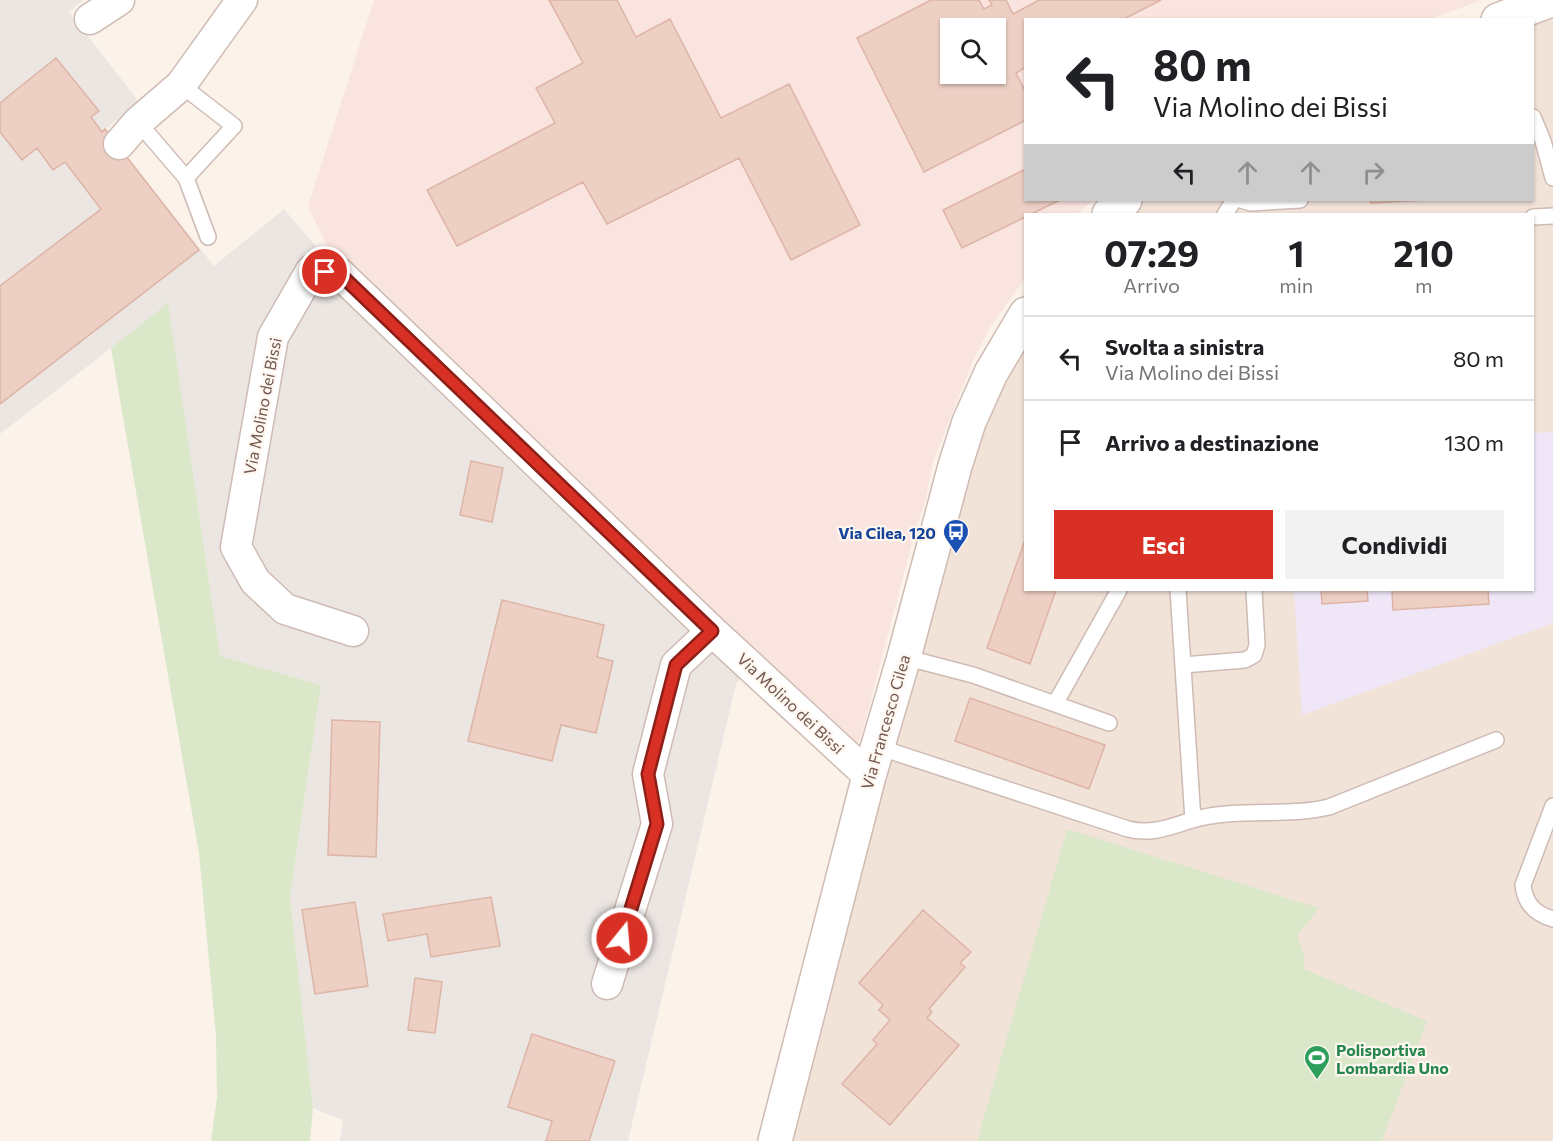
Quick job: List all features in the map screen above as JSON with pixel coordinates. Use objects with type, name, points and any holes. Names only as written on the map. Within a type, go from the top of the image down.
[{"type":"street","points":[[90,19],[119,0]]},
{"type":"street","points":[[1498,13],[1551,0]]},
{"type":"street","points":[[129,133],[181,85],[236,2]]},
{"type":"street","points":[[1110,213],[1124,201]]},
{"type":"street","name":"Via Molino dei Bissi","points":[[353,631],[285,609],[255,580],[236,547],[273,337],[311,271],[339,273],[712,631],[873,761]]},
{"type":"street","name":"Via Francesco Cilea","points":[[775,1141],[873,761],[969,422],[991,373],[1024,317]]},
{"type":"street","points":[[607,984],[657,824],[648,774],[676,665],[712,631]]},
{"type":"lane","points":[[181,85],[234,126],[186,178]]},
{"type":"lane","points":[[1535,121],[1553,128]]},
{"type":"lane","points":[[1535,121],[1553,178]]},
{"type":"lane","points":[[129,133],[186,178],[208,237]]},
{"type":"lane","points":[[1244,201],[1251,203],[1284,201]]},
{"type":"lane","points":[[1534,217],[1553,216]]},
{"type":"lane","points":[[1055,704],[1118,591]]},
{"type":"lane","points":[[1178,591],[1193,820]]},
{"type":"lane","points":[[1183,665],[1245,660],[1254,655],[1257,645],[1254,591]]},
{"type":"lane","points":[[904,657],[973,675],[1109,723]]},
{"type":"lane","points":[[873,761],[1138,831],[1156,831],[1211,816],[1310,811],[1329,807],[1496,740]]},
{"type":"lane","points":[[1553,806],[1522,885],[1524,896],[1530,906],[1539,914],[1553,919]]},
{"type":"shaded area","points":[[0,0],[83,0],[69,12],[140,103],[105,129],[214,266],[284,209],[339,273],[751,666],[736,684],[628,1141],[340,1141],[343,1120],[313,1108],[290,897],[321,685],[220,656],[168,304],[0,434]]},
{"type":"shaded area","points":[[374,0],[1482,0],[1433,18],[1024,18],[1024,201],[1092,201],[1079,213],[1024,213],[1024,280],[989,329],[974,358],[933,462],[925,502],[914,535],[862,733],[853,757],[338,269],[308,206]]},
{"type":"shaded area","points":[[1553,1],[1553,1141],[790,1141],[958,467],[1024,322],[1024,591],[1534,591],[1534,213],[1112,213],[1125,201],[1534,201],[1534,19]]},
{"type":"shaded area","points":[[1553,432],[1553,623],[1302,715],[1294,591],[1534,591],[1534,433]]},
{"type":"green space","points":[[168,303],[220,656],[321,685],[290,897],[313,1108],[310,1141],[211,1141],[217,1097],[216,1036],[199,853],[111,348]]},
{"type":"green space","points":[[1067,829],[1319,908],[1297,936],[1305,958],[1304,969],[1427,1021],[1382,1141],[977,1141]]},
{"type":"building","points":[[549,0],[617,0],[636,37],[670,19],[721,118],[789,84],[860,225],[791,260],[739,158],[607,224],[583,182],[457,246],[427,190],[555,123],[536,88],[583,63]]},
{"type":"building","points":[[931,0],[979,0],[984,9],[992,5],[989,0],[1006,0],[1013,14],[1039,0],[1161,0],[1126,18],[1024,18],[1024,68],[1016,73],[1024,89],[1024,121],[924,172],[857,38]]},
{"type":"building","points":[[56,58],[99,111],[91,117],[102,132],[105,129],[199,250],[0,404],[0,286],[101,209],[65,162],[53,170],[37,148],[22,160],[0,132],[0,103]]},
{"type":"building","points":[[1024,170],[1024,201],[1058,201],[1033,213],[1024,213],[1024,218],[962,248],[943,210]]},
{"type":"building","points":[[1371,201],[1409,201],[1371,203]]},
{"type":"building","points":[[471,461],[503,468],[492,522],[460,515]]},
{"type":"building","points":[[1024,543],[1024,591],[1056,591],[1030,664],[987,648]]},
{"type":"building","points":[[1321,591],[1367,591],[1368,601],[1322,604]]},
{"type":"building","points":[[1392,591],[1488,591],[1489,604],[1393,610]]},
{"type":"building","points":[[502,600],[604,625],[597,657],[613,661],[596,733],[561,725],[552,761],[468,741]]},
{"type":"building","points":[[970,698],[1105,745],[1089,789],[955,741]]},
{"type":"building","points":[[332,720],[380,722],[376,857],[328,855]]},
{"type":"building","points":[[491,897],[500,946],[431,957],[427,934],[388,941],[383,914]]},
{"type":"building","points":[[355,902],[368,986],[315,994],[302,910]]},
{"type":"building","points":[[923,910],[971,952],[960,963],[965,967],[929,1009],[932,1012],[927,1018],[959,1045],[890,1125],[842,1084],[877,1044],[873,1040],[890,1020],[879,1010],[883,1005],[859,983]]},
{"type":"building","points":[[415,978],[442,982],[435,1033],[408,1030]]},
{"type":"building","points":[[532,1034],[615,1061],[589,1141],[546,1141],[552,1121],[508,1107]]},
{"type":"place","name":"Via Cilea, 120","points":[[956,555]]},
{"type":"place","name":"Polisportiva Lombardia Uno","points":[[1317,1081]]},
{"type":"route","points":[[325,272],[339,273],[712,631],[676,665],[648,774],[657,824],[622,938]]}]
